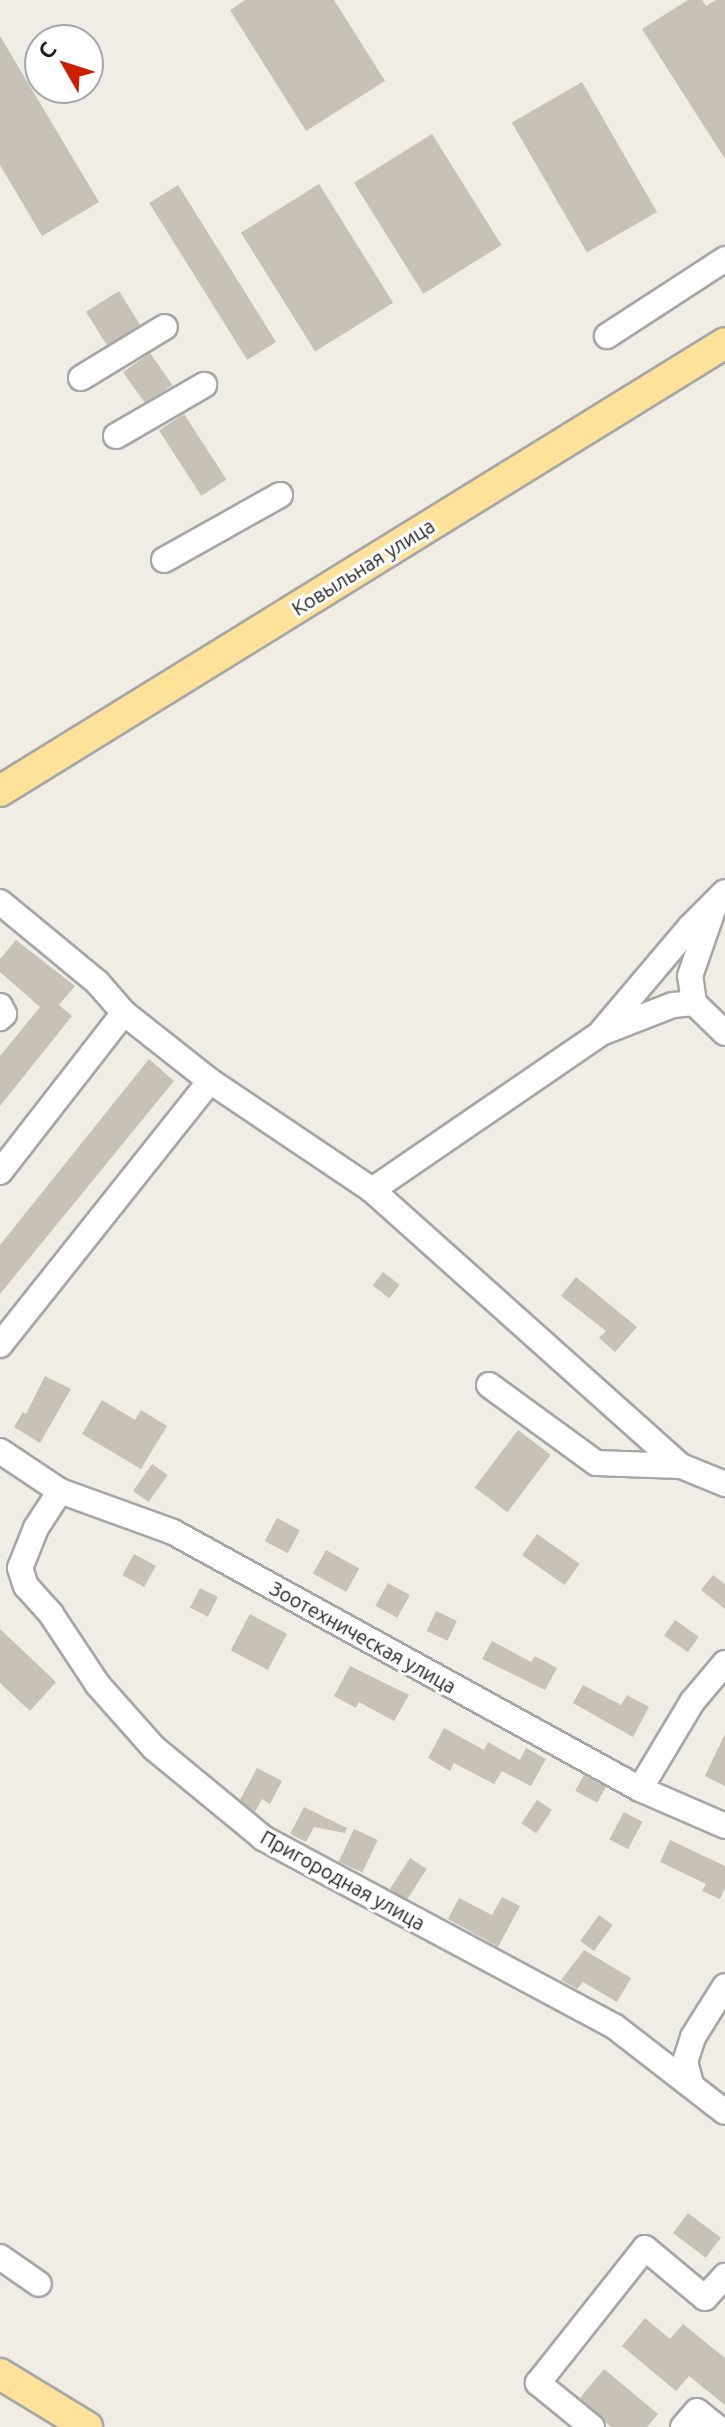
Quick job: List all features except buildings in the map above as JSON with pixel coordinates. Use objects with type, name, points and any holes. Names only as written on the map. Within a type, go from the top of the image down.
[{"type":"main road","name":"Ковыльная улица","points":[[0,791],[725,343]]},
{"type":"main road","points":[[0,2374],[87,2427]]},
{"type":"street","points":[[607,336],[725,259]]},
{"type":"street","points":[[81,378],[165,327]]},
{"type":"street","points":[[116,436],[204,385]]},
{"type":"street","points":[[164,560],[280,495]]},
{"type":"street","points":[[721,896],[690,976],[694,1003],[725,1033]]},
{"type":"street","points":[[601,1033],[690,927],[721,896]]},
{"type":"street","points":[[5,915],[97,982],[124,1013],[210,1081],[372,1190],[681,1466],[725,1484]]},
{"type":"street","points":[[372,1190],[601,1033],[673,1005],[694,1003]]},
{"type":"street","points":[[0,1006],[4,1014],[0,1018]]},
{"type":"street","points":[[0,1172],[124,1013]]},
{"type":"street","points":[[0,1345],[210,1081]]},
{"type":"street","points":[[489,1385],[596,1463],[681,1466]]},
{"type":"street","name":"Зоотехническая улица","points":[[0,1451],[60,1491],[173,1532],[640,1789],[725,1826]]},
{"type":"street","name":"Пригородная улица","points":[[60,1491],[36,1528],[20,1568],[26,1586],[51,1614],[98,1685],[154,1748],[263,1838],[614,2026],[725,2112]]},
{"type":"street","points":[[640,1789],[692,1702],[725,1663]]},
{"type":"street","points":[[691,2084],[685,2062],[693,2037],[721,2002]]},
{"type":"street","points":[[592,2427],[538,2383],[645,2248],[705,2298],[725,2276]]},
{"type":"street","points":[[0,2257],[39,2284]]},
{"type":"street","points":[[683,2427],[697,2411],[717,2427]]}]
